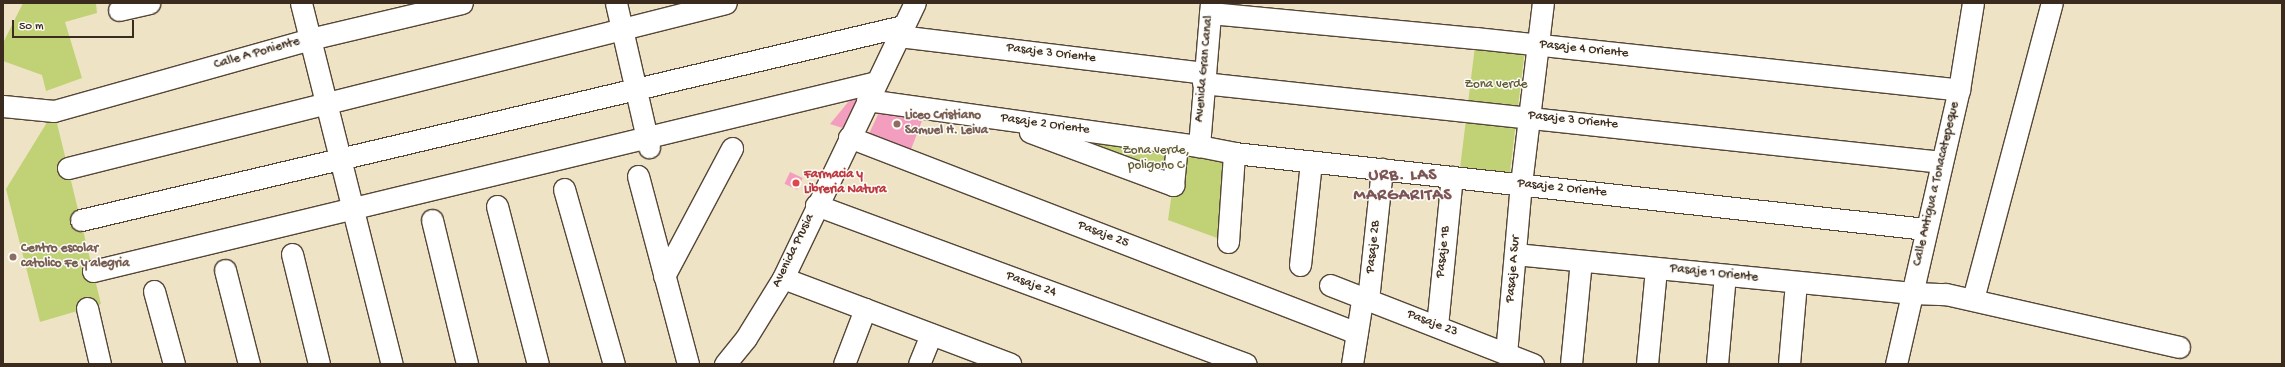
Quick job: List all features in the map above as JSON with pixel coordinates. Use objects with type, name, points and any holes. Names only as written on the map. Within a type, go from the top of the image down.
[{"type":"street","points":[[119,10],[148,3]]},
{"type":"street","points":[[301,3],[355,208],[392,364]]},
{"type":"street","name":"Calle A Poniente","points":[[3,106],[54,111],[310,39],[462,3]]},
{"type":"street","points":[[616,3],[648,142]]},
{"type":"street","points":[[68,168],[726,3]]},
{"type":"street","name":"Avenida Prusia","points":[[725,364],[746,338],[783,278],[816,205],[915,3]]},
{"type":"street","name":"Pasaje A Sur","points":[[1506,354],[1521,184],[1542,3]]},
{"type":"street","name":"Calle Antigua a Tonacatepeque","points":[[1896,364],[1926,228],[1959,90],[1973,3]]},
{"type":"street","points":[[1973,299],[2052,3]]},
{"type":"street","name":"Pasaje 4 Oriente","points":[[1210,8],[1959,90]]},
{"type":"street","name":"Avenida Gran Canal","points":[[1200,140],[1203,78],[1210,8]]},
{"type":"street","points":[[81,220],[636,89],[901,31]]},
{"type":"street","name":"Pasaje 3 Oriente","points":[[901,31],[1203,78],[1942,162]]},
{"type":"street","points":[[93,271],[355,208],[871,91]]},
{"type":"street","name":"Pasaje 2 Oriente","points":[[871,91],[994,118],[1177,144],[1200,140],[1234,153],[1926,228]]},
{"type":"street","points":[[994,118],[1173,185],[1177,144]]},
{"type":"street","name":"Pasaje 25","points":[[849,137],[1357,333]]},
{"type":"street","points":[[664,276],[732,148]]},
{"type":"street","points":[[1228,242],[1234,153]]},
{"type":"street","points":[[1300,265],[1311,162]]},
{"type":"street","name":"Pasaje 2B","points":[[1352,364],[1357,333],[1365,303],[1382,169]]},
{"type":"street","points":[[638,176],[688,364]]},
{"type":"street","name":"Pasaje 1B","points":[[1436,326],[1452,177]]},
{"type":"street","points":[[564,189],[614,364]]},
{"type":"street","name":"Pasaje 24","points":[[816,205],[1246,364]]},
{"type":"street","points":[[498,206],[538,364]]},
{"type":"street","points":[[432,220],[467,364]]},
{"type":"street","points":[[292,254],[319,364]]},
{"type":"street","name":"Pasaje 1 Oriente","points":[[1515,254],[1912,293],[1946,294],[2179,347]]},
{"type":"street","points":[[1571,364],[1581,261]]},
{"type":"street","points":[[1647,364],[1656,268]]},
{"type":"street","points":[[225,270],[249,364]]},
{"type":"street","points":[[1717,364],[1725,275]]},
{"type":"street","points":[[783,278],[931,334],[1000,362]]},
{"type":"street","points":[[1789,364],[1796,282]]},
{"type":"street","name":"Pasaje 23","points":[[1330,285],[1365,303],[1436,326],[1533,364]]},
{"type":"street","points":[[154,291],[174,364]]},
{"type":"street","points":[[87,308],[100,364]]},
{"type":"street","points":[[844,364],[865,309]]},
{"type":"street","points":[[919,364],[931,334]]},
{"type":"green space","points":[[23,3],[96,3],[97,13],[65,22],[82,78],[46,91],[42,75],[3,61],[3,43]]},
{"type":"green space","name":"Zona verde","points":[[1476,38],[1526,44],[1508,184],[1459,178]]},
{"type":"green space","points":[[54,111],[101,304],[40,322],[6,189]]},
{"type":"green space","name":"Zona verde, poligono C","points":[[994,118],[1234,153],[1228,242],[1168,220],[1173,185]]},
{"type":"building","points":[[871,88],[852,131],[830,124],[849,101]]},
{"type":"building","name":"Liceo Cristiano Samuel H. Leiva","points":[[881,108],[925,113],[910,152],[868,136]]},
{"type":"building","points":[[790,172],[803,178],[797,190],[785,184]]},
{"type":"place","name":"Liceo Cristiano Samuel H. Leiva","points":[[897,124]]},
{"type":"place","name":"Farmacia y Libreria Natura","points":[[796,183]]},
{"type":"place","name":"Centro escolar catolico Fe y alegria","points":[[13,257]]},
{"type":"district","name":"URB. LAS MARGARITAS","points":[[1403,187]]}]
